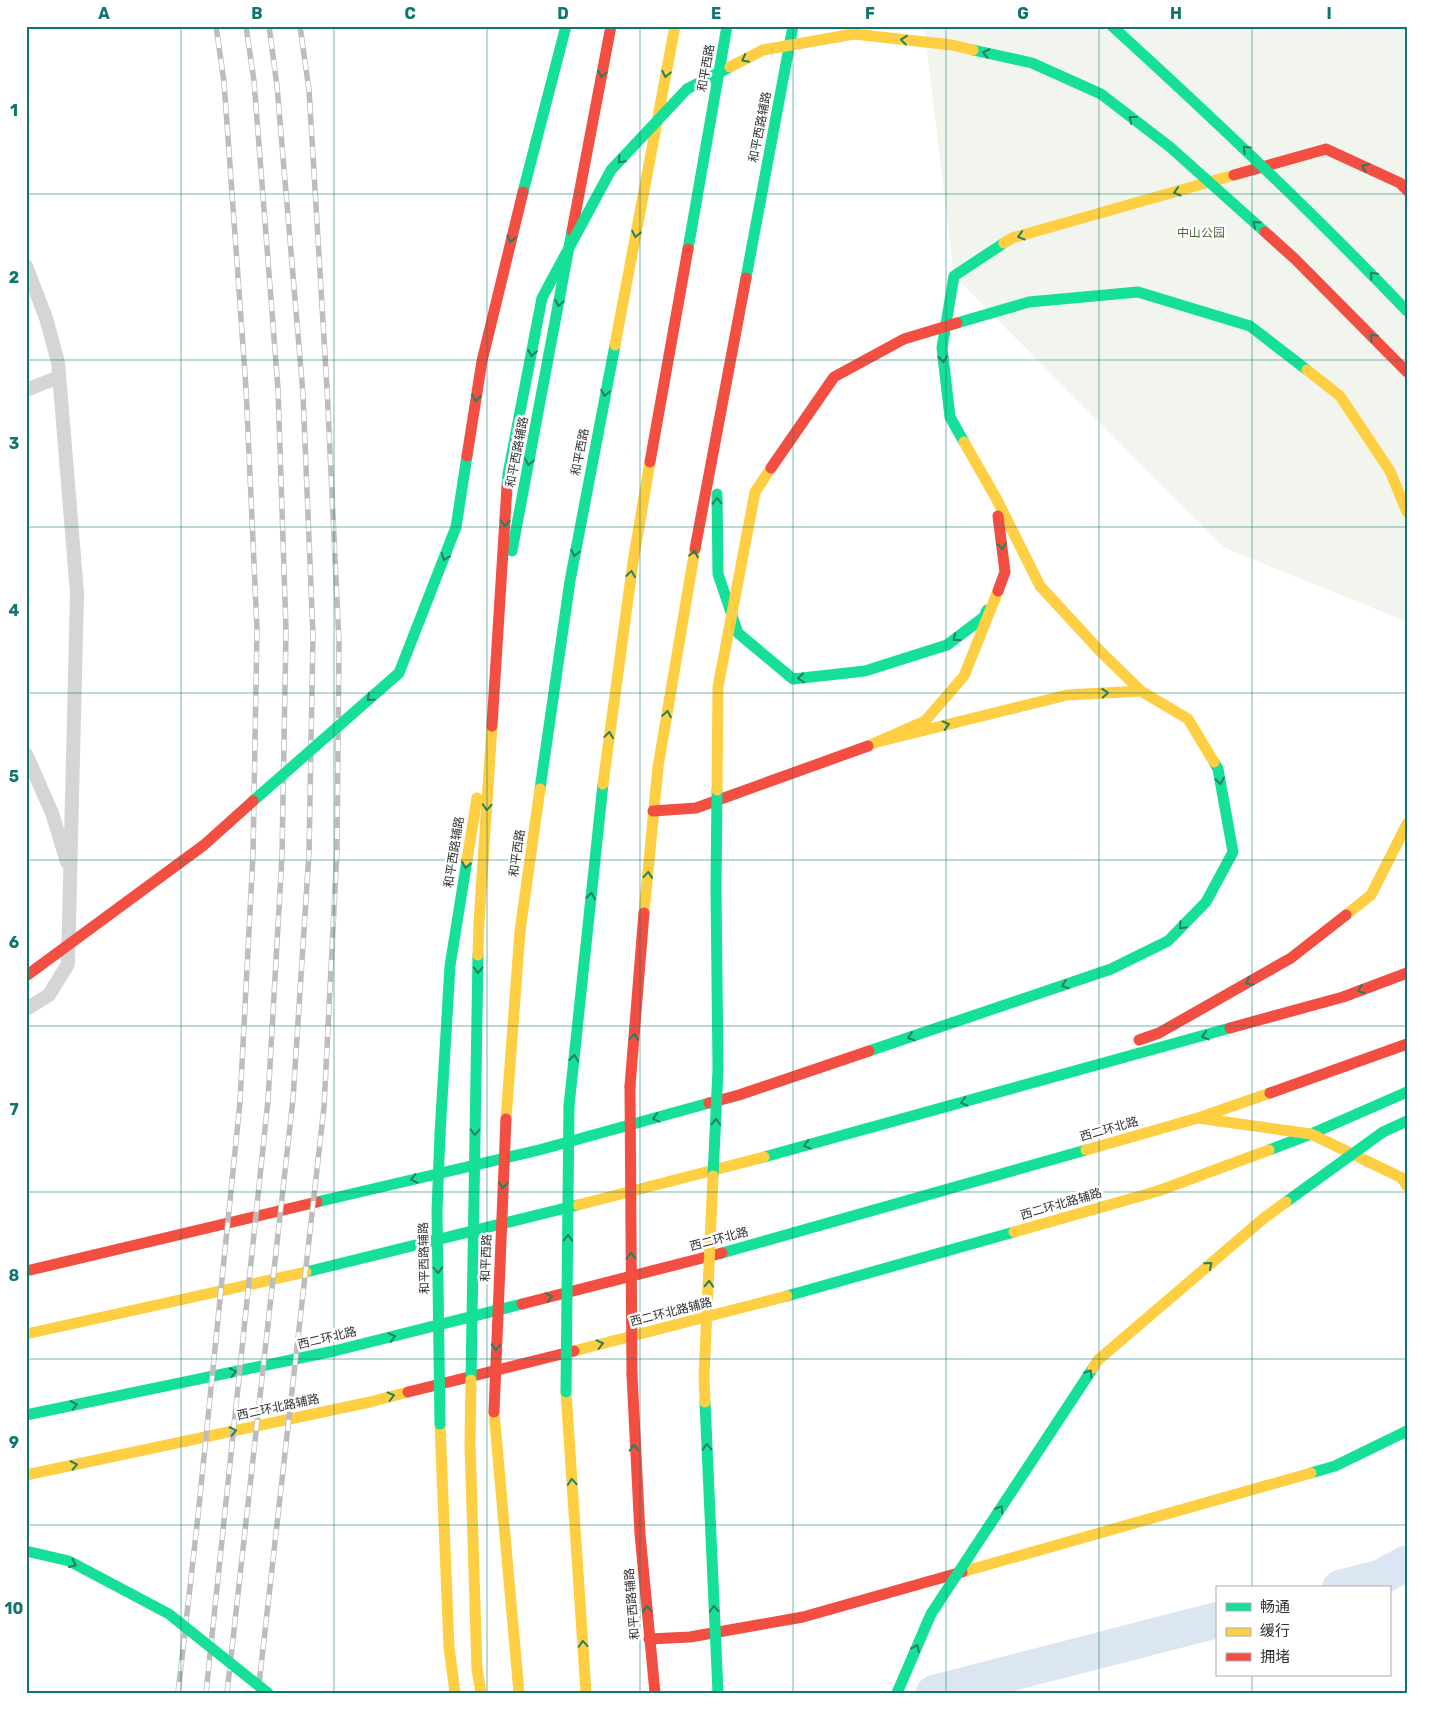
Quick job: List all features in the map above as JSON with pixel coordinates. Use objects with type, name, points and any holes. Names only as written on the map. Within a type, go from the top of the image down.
[{"type":"main road","points":[[26,976],[204,845],[399,672],[456,527],[482,361],[566,26]]},
{"type":"main road","name":"和平西路辅路","points":[[455,1693],[449,1647],[440,1424],[437,1210],[450,966],[481,773],[503,599],[611,26]]},
{"type":"main road","name":"和平西路","points":[[518,1693],[494,1412],[506,1119],[520,931],[570,581],[675,26]]},
{"type":"main road","name":"和平西路","points":[[586,1693],[566,1392],[569,1106],[605,767],[633,562],[728,26]]},
{"type":"main road","name":"和平西路辅路","points":[[656,1693],[649,1639],[634,1460],[630,1086],[658,767],[686,596],[793,26]]},
{"type":"main road","points":[[1112,26],[1226,130],[1350,251],[1407,311]]},
{"type":"main road","points":[[481,1693],[477,1669],[470,1444],[479,933],[508,474],[542,298],[612,170],[687,89],[763,50],[854,34],[952,45],[1032,63],[1100,94],[1170,147],[1295,258],[1407,372]]},
{"type":"main road","points":[[26,1271],[539,1150],[739,1095],[1111,969],[1168,941],[1206,902],[1233,852],[1218,769],[1188,719],[1141,690],[1100,651],[1040,586],[996,498],[950,417],[942,348],[954,276],[1012,238],[1326,149],[1400,183],[1407,190]]},
{"type":"main road","points":[[718,1693],[704,1377],[718,1069],[716,888],[718,687],[755,492],[834,377],[904,339],[1029,302],[1138,292],[1250,326],[1340,396],[1390,471],[1407,512]]},
{"type":"main road","points":[[716,434],[718,574],[738,634],[793,679],[865,671],[947,646],[984,617],[1005,572]]},
{"type":"main road","points":[[653,811],[696,808],[881,741],[925,720],[964,676],[1005,572],[996,498]]},
{"type":"main road","points":[[881,741],[1067,696],[1141,690]]},
{"type":"main road","points":[[995,1094],[1159,1033],[1291,958],[1371,895],[1407,824]]},
{"type":"main road","points":[[26,1334],[341,1264],[718,1170],[1343,997],[1407,973]]},
{"type":"main road","name":"西二环北路","points":[[26,1415],[334,1351],[714,1255],[1198,1118],[1407,1044]]},
{"type":"main road","name":"西二环北路辅路","points":[[26,1475],[370,1402],[740,1309],[1158,1191],[1311,1134],[1407,1092]]},
{"type":"main road","points":[[1198,1118],[1311,1134],[1405,1180]]},
{"type":"main road","points":[[896,1693],[931,1614],[1098,1360],[1264,1218],[1383,1132],[1407,1121]]},
{"type":"main road","points":[[649,1639],[690,1637],[803,1617],[1335,1466],[1407,1431]]},
{"type":"main road","points":[[26,1551],[69,1561],[170,1614],[268,1693]]},
{"type":"lane","points":[[26,266],[46,318],[58,362],[77,593],[68,964],[49,995],[26,1009]]},
{"type":"lane","points":[[26,390],[59,377]]},
{"type":"lane","points":[[26,754],[52,813],[70,872]]},
{"type":"green space","name":"中山公园","points":[[924,26],[1407,26],[1407,622],[1223,547],[954,276]]},
{"type":"waterway","points":[[1348,1586],[1379,1578],[1407,1563]]},
{"type":"waterway","points":[[934,1693],[1216,1620]]},
{"type":"railway","points":[[178,1693],[240,1102],[253,854],[257,629],[246,388],[224,82],[216,26]]},
{"type":"railway","points":[[206,1693],[268,1100],[282,856],[286,630],[278,389],[254,81],[246,26]]},
{"type":"railway","points":[[227,1693],[293,1099],[309,853],[313,635],[303,394],[277,86],[269,26]]},
{"type":"railway","points":[[258,1693],[324,1107],[337,850],[339,642],[327,388],[309,90],[300,26]]},
{"type":"traffic: fast","points":[[523,192],[566,26]]},
{"type":"traffic: fast","points":[[688,249],[727,26]]},
{"type":"traffic: fast","points":[[746,278],[793,26]]},
{"type":"traffic: fast","points":[[1112,26],[1262,166],[1407,311]]},
{"type":"traffic: fast","points":[[973,50],[1032,63],[1101,94],[1170,147],[1265,232]]},
{"type":"traffic: fast","points":[[507,487],[542,298],[611,170],[687,89],[730,67]]},
{"type":"traffic: fast","points":[[512,551],[572,231]]},
{"type":"traffic: fast","points":[[964,442],[950,417],[942,348],[954,276],[1004,243]]},
{"type":"traffic: fast","points":[[957,323],[1029,302],[1138,292],[1250,326],[1307,370]]},
{"type":"traffic: fast","points":[[540,789],[570,581],[615,345]]},
{"type":"traffic: fast","points":[[253,801],[399,673],[456,527],[467,456]]},
{"type":"traffic: fast","points":[[717,494],[718,574],[738,633],[793,679],[865,671],[947,645],[984,617],[987,610]]},
{"type":"traffic: fast","points":[[869,1051],[1111,969],[1168,941],[1206,902],[1233,852],[1218,769],[1214,762]]},
{"type":"traffic: fast","points":[[569,1106],[603,784]]},
{"type":"traffic: fast","points":[[713,1176],[718,1069],[717,790]]},
{"type":"traffic: fast","points":[[440,1134],[450,966],[467,860]]},
{"type":"traffic: fast","points":[[471,1380],[478,955]]},
{"type":"traffic: fast","points":[[764,1157],[1230,1028]]},
{"type":"traffic: fast","points":[[1269,1150],[1311,1134],[1407,1092]]},
{"type":"traffic: fast","points":[[317,1202],[539,1150],[709,1103]]},
{"type":"traffic: fast","points":[[566,1392],[569,1106]]},
{"type":"traffic: fast","points":[[1286,1202],[1383,1132],[1407,1121]]},
{"type":"traffic: fast","points":[[440,1134],[437,1211],[440,1424]]},
{"type":"traffic: fast","points":[[722,1253],[1086,1150]]},
{"type":"traffic: fast","points":[[306,1272],[578,1205]]},
{"type":"traffic: fast","points":[[787,1296],[1014,1232]]},
{"type":"traffic: fast","points":[[26,1415],[334,1351],[522,1304]]},
{"type":"traffic: fast","points":[[897,1693],[931,1614],[1093,1368]]},
{"type":"traffic: fast","points":[[705,1402],[718,1693]]},
{"type":"traffic: fast","points":[[1311,1473],[1335,1466],[1407,1431]]},
{"type":"traffic: fast","points":[[26,1551],[69,1561],[169,1614],[268,1693]]},
{"type":"traffic: slow","points":[[615,345],[675,26]]},
{"type":"traffic: slow","points":[[730,67],[763,50],[854,34],[952,45],[973,50]]},
{"type":"traffic: slow","points":[[1004,243],[1012,238],[1234,175]]},
{"type":"traffic: slow","points":[[1307,370],[1340,396],[1390,471],[1407,512]]},
{"type":"traffic: slow","points":[[964,442],[996,498],[1040,586],[1100,651],[1141,691]]},
{"type":"traffic: slow","points":[[603,784],[633,562],[650,462]]},
{"type":"traffic: slow","points":[[717,790],[718,687],[755,492],[771,468]]},
{"type":"traffic: slow","points":[[644,913],[658,767],[695,549]]},
{"type":"traffic: slow","points":[[868,746],[925,721],[964,676],[998,591]]},
{"type":"traffic: slow","points":[[881,741],[1067,695],[1141,691],[1188,719],[1214,762]]},
{"type":"traffic: slow","points":[[478,955],[492,726]]},
{"type":"traffic: slow","points":[[506,1119],[520,931],[540,789]]},
{"type":"traffic: slow","points":[[467,860],[477,798]]},
{"type":"traffic: slow","points":[[1346,915],[1371,895],[1407,824]]},
{"type":"traffic: slow","points":[[1086,1150],[1198,1118],[1270,1093]]},
{"type":"traffic: slow","points":[[1198,1118],[1311,1134],[1402,1178],[1407,1186]]},
{"type":"traffic: slow","points":[[1014,1232],[1158,1191],[1269,1150]]},
{"type":"traffic: slow","points":[[578,1205],[764,1157]]},
{"type":"traffic: slow","points":[[705,1402],[704,1377],[713,1176]]},
{"type":"traffic: slow","points":[[1093,1368],[1098,1360],[1264,1218],[1286,1202]]},
{"type":"traffic: slow","points":[[26,1334],[306,1272]]},
{"type":"traffic: slow","points":[[574,1351],[787,1296]]},
{"type":"traffic: slow","points":[[471,1380],[470,1444],[477,1669],[481,1693]]},
{"type":"traffic: slow","points":[[26,1475],[370,1402],[408,1392]]},
{"type":"traffic: slow","points":[[566,1392],[586,1693]]},
{"type":"traffic: slow","points":[[494,1412],[519,1693]]},
{"type":"traffic: slow","points":[[440,1424],[449,1647],[455,1693]]},
{"type":"traffic: slow","points":[[962,1572],[1311,1473]]},
{"type":"traffic: jam","points":[[572,231],[611,26]]},
{"type":"traffic: jam","points":[[1234,175],[1326,149],[1400,183],[1407,190]]},
{"type":"traffic: jam","points":[[467,456],[482,361],[523,192]]},
{"type":"traffic: jam","points":[[1265,232],[1295,259],[1407,372]]},
{"type":"traffic: jam","points":[[650,462],[688,249]]},
{"type":"traffic: jam","points":[[695,549],[746,278]]},
{"type":"traffic: jam","points":[[771,468],[834,377],[904,339],[957,323]]},
{"type":"traffic: jam","points":[[492,726],[507,487]]},
{"type":"traffic: jam","points":[[998,516],[1005,572],[998,591]]},
{"type":"traffic: jam","points":[[653,811],[696,808],[868,746]]},
{"type":"traffic: jam","points":[[26,976],[204,845],[253,801]]},
{"type":"traffic: jam","points":[[630,1086],[644,913]]},
{"type":"traffic: jam","points":[[1139,1040],[1159,1033],[1291,958],[1346,915]]},
{"type":"traffic: jam","points":[[1230,1028],[1343,997],[1407,973]]},
{"type":"traffic: jam","points":[[1270,1093],[1407,1044]]},
{"type":"traffic: jam","points":[[709,1103],[739,1095],[869,1051]]},
{"type":"traffic: jam","points":[[630,1086],[632,1375]]},
{"type":"traffic: jam","points":[[494,1412],[506,1119]]},
{"type":"traffic: jam","points":[[26,1271],[317,1202]]},
{"type":"traffic: jam","points":[[522,1304],[722,1253]]},
{"type":"traffic: jam","points":[[408,1392],[574,1351]]},
{"type":"traffic: jam","points":[[632,1375],[640,1534],[655,1693]]},
{"type":"traffic: jam","points":[[649,1639],[690,1637],[803,1617],[962,1572]]}]
